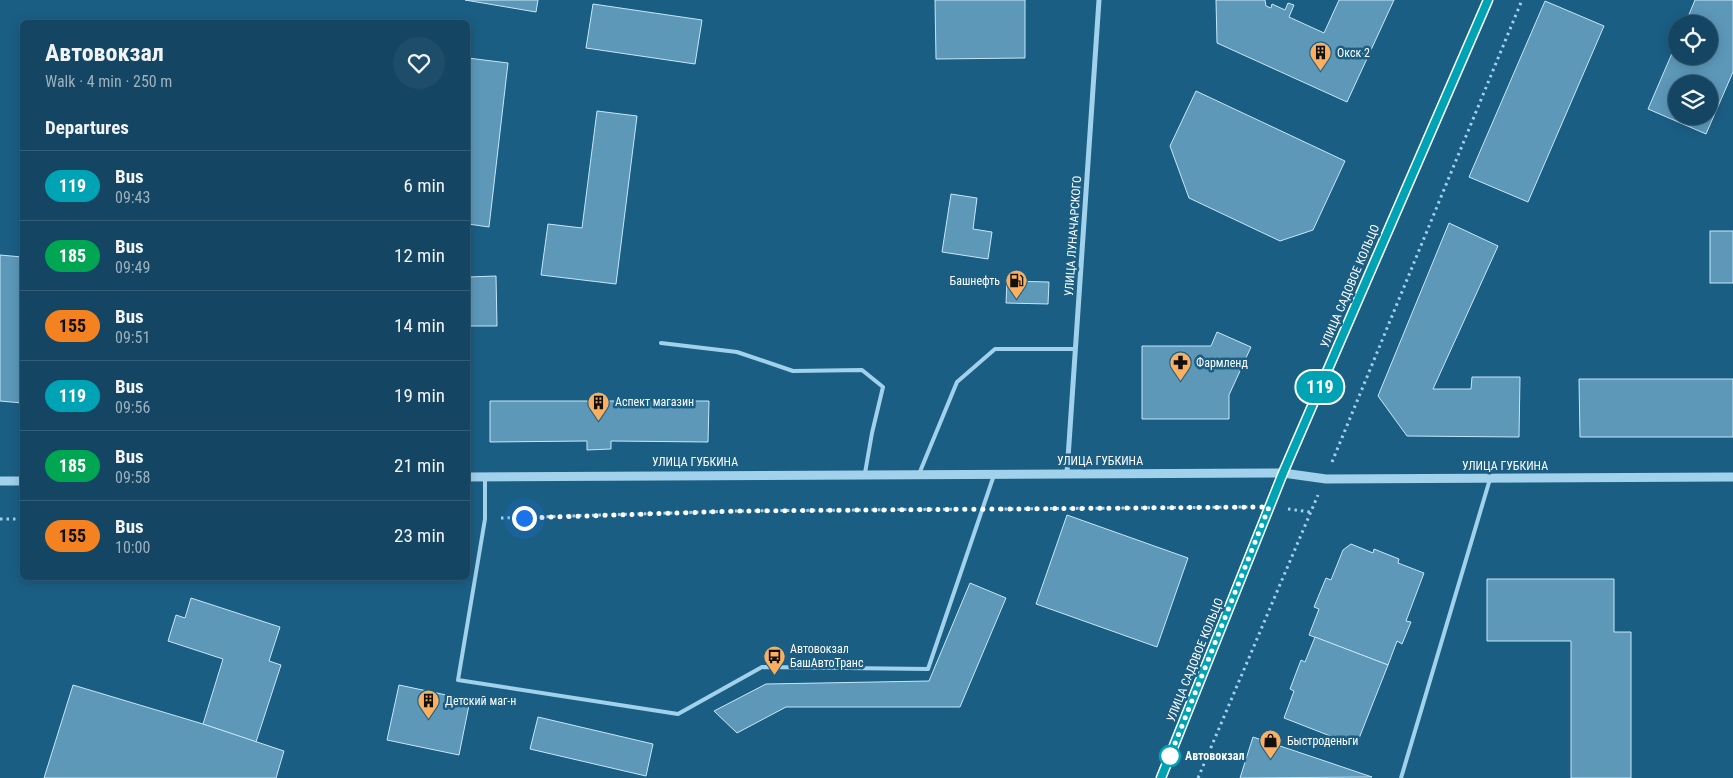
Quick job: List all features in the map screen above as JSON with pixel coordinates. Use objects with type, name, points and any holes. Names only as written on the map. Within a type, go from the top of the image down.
[{"type":"main road","name":"УЛИЦА САДОВОЕ КОЛЬЦО","points":[[1161,778],[1283,473],[1488,0]]},
{"type":"street","name":"УЛИЦА ЛУНАЧАРСКОГО","points":[[1067,474],[1099,0]]},
{"type":"street","name":"УЛИЦА ГУБКИНА","points":[[470,477],[865,473],[994,475],[1283,473],[1326,479],[1733,476]]},
{"type":"street","points":[[0,481],[20,481]]},
{"type":"lane","points":[[661,343],[738,352],[793,371],[862,370],[884,387],[872,433],[865,473]]},
{"type":"lane","points":[[919,474],[957,382],[996,349],[1075,349]]},
{"type":"lane","points":[[485,476],[485,519],[458,680],[678,714],[762,667],[928,669],[994,475]]},
{"type":"lane","points":[[1401,778],[1490,478]]},
{"type":"path","points":[[1198,778],[1310,512],[1326,479],[1339,442],[1522,0]]},
{"type":"path","points":[[485,519],[737,511],[1269,507],[1310,512]]},
{"type":"path","points":[[0,519],[20,519]]},
{"type":"building","points":[[465,0],[538,0],[536,12]]},
{"type":"building","points":[[935,0],[1025,0],[1025,58],[936,59]]},
{"type":"building","name":"Окск 2","points":[[1216,0],[1265,0],[1266,6],[1271,8],[1272,4],[1285,10],[1288,3],[1294,5],[1289,17],[1324,33],[1339,0],[1394,0],[1347,102],[1217,43]]},
{"type":"building","points":[[1695,0],[1733,0],[1733,72],[1718,106],[1718,75],[1668,75],[1668,118],[1648,109],[1668,63],[1668,65],[1718,65],[1718,15],[1689,15]]},
{"type":"building","points":[[1545,1],[1604,26],[1528,202],[1469,177]]},
{"type":"building","points":[[593,4],[702,20],[695,64],[586,48]]},
{"type":"building","points":[[470,58],[508,63],[489,227],[470,224]]},
{"type":"building","points":[[1196,91],[1345,161],[1313,230],[1280,241],[1189,198],[1170,146]]},
{"type":"building","points":[[597,111],[637,116],[616,284],[541,275],[548,224],[582,228]]},
{"type":"building","points":[[1685,125],[1710,125],[1706,134]]},
{"type":"building","points":[[951,194],[977,198],[973,229],[992,232],[988,259],[942,252]]},
{"type":"building","points":[[1449,223],[1498,246],[1433,389],[1471,389],[1472,377],[1520,377],[1519,437],[1407,436],[1378,396]]},
{"type":"building","points":[[1710,231],[1733,231],[1733,283],[1710,283]]},
{"type":"building","points":[[0,255],[20,257],[20,403],[0,401]]},
{"type":"building","points":[[496,276],[497,326],[470,326],[470,277]]},
{"type":"building","points":[[1007,281],[1049,282],[1048,304],[1006,303]]},
{"type":"building","points":[[1217,332],[1251,347],[1229,395],[1229,419],[1142,419],[1142,346],[1211,346]]},
{"type":"building","points":[[1579,379],[1733,379],[1733,437],[1580,437]]},
{"type":"building","name":"Аспект магазин","points":[[490,401],[709,401],[708,442],[611,441],[611,449],[587,450],[587,441],[490,442]]},
{"type":"building","points":[[1067,515],[1188,558],[1157,647],[1036,604]]},
{"type":"building","points":[[1351,544],[1373,553],[1374,549],[1399,559],[1398,563],[1424,573],[1406,621],[1411,622],[1402,644],[1397,641],[1388,665],[1309,635],[1319,609],[1314,607],[1326,578],[1331,580],[1343,550]]},
{"type":"building","points":[[1487,579],[1614,579],[1614,632],[1631,632],[1631,778],[1571,778],[1571,641],[1487,641]]},
{"type":"building","points":[[970,583],[1006,598],[960,707],[786,707],[737,733],[714,711],[766,684],[929,681]]},
{"type":"building","points":[[191,598],[280,627],[269,661],[281,665],[256,742],[203,724],[223,659],[168,641],[176,615],[185,618]]},
{"type":"building","points":[[1315,637],[1388,665],[1356,746],[1284,718],[1294,691],[1290,689],[1301,660],[1305,662]]},
{"type":"building","points":[[73,685],[203,724],[284,751],[276,778],[44,778]]},
{"type":"building","name":"Детский маг-н","points":[[399,685],[470,700],[459,755],[387,740]]},
{"type":"building","points":[[538,717],[653,744],[646,776],[530,749]]},
{"type":"building","points":[[1253,737],[1313,757],[1372,777],[1240,778]]},
{"type":"bus line","name":"119","points":[[1161,778],[1283,473],[1488,0]]},
{"type":"place","name":"Окск 2","points":[[1321,72]]},
{"type":"place","name":"Башнефть","points":[[1016,300]]},
{"type":"place","name":"Фармленд","points":[[1180,382]]},
{"type":"place","name":"Аспект магазин","points":[[599,421]]},
{"type":"place","name":"Автовокзал БашАвтоТранс","points":[[774,675]]},
{"type":"place","name":"Детский маг-н","points":[[429,720]]},
{"type":"place","name":"Автовокзал","points":[[1170,756]]},
{"type":"place","name":"Быстроденьги","points":[[1271,760]]},
{"type":"route","points":[[524,518],[737,511],[1269,507],[1170,756]]}]
